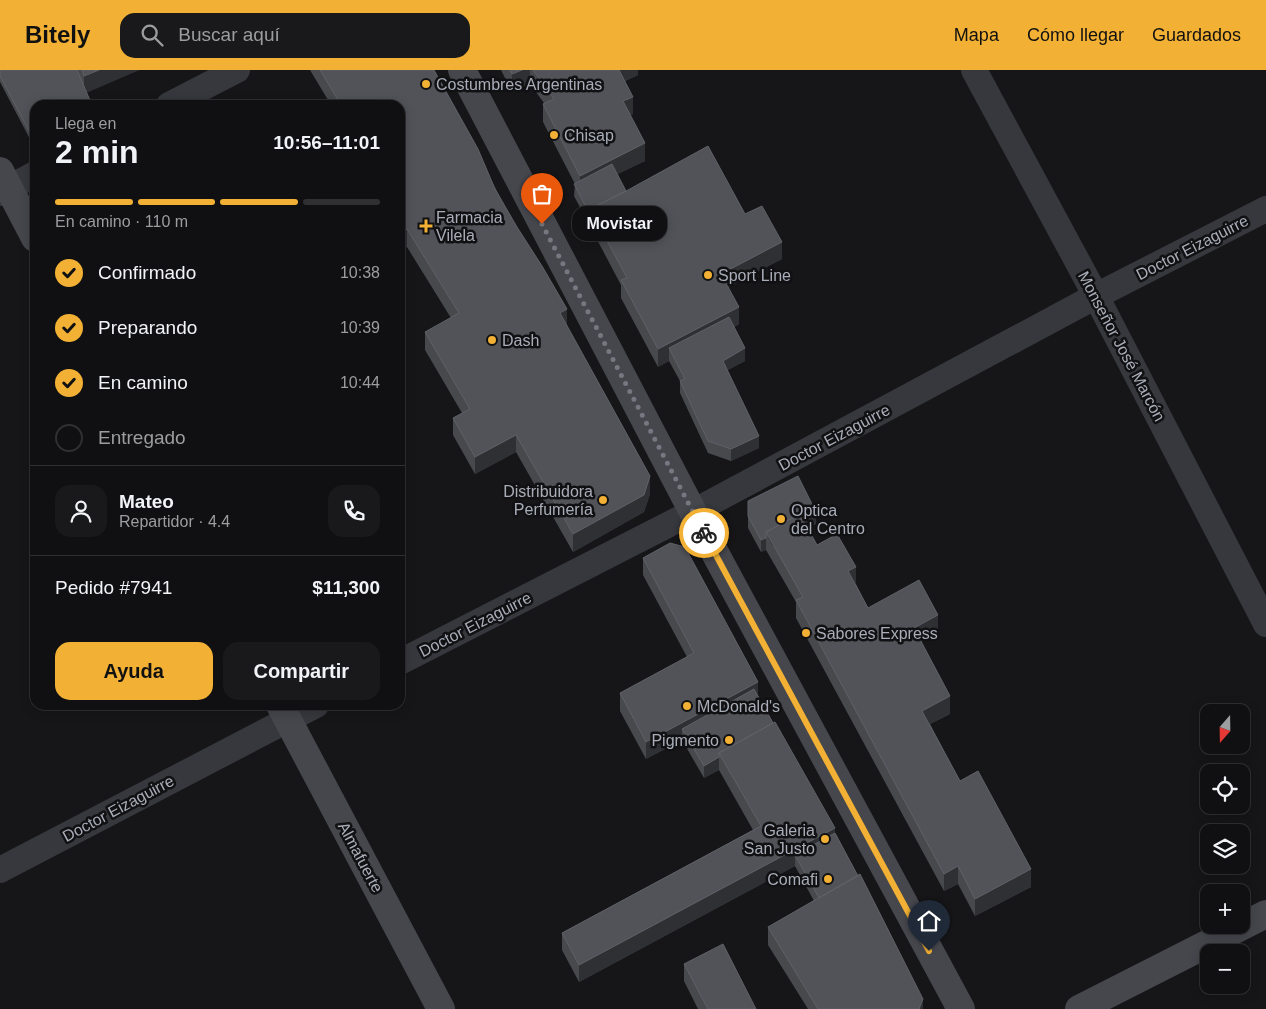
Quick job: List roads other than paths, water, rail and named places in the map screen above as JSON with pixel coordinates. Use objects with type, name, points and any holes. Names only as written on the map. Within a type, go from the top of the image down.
[{"type":"street","points":[[179,100],[237,70]]},
{"type":"street","points":[[462,70],[692,512],[961,1009]]},
{"type":"street","name":"Monseñor José Marcón","points":[[974,70],[1096,296],[1266,624]]},
{"type":"street","points":[[30,176],[3,184],[30,230]]},
{"type":"street","name":"Doctor Eizaguirre","points":[[405,659],[692,512],[1096,296],[1266,209]]},
{"type":"street","name":"Doctor Eizaguirre","points":[[0,870],[284,712]]},
{"type":"street","name":"Almafuerte","points":[[284,712],[442,1009]]},
{"type":"street","points":[[1079,1009],[1266,914]]},
{"type":"place","name":"Costumbres Argentinas","points":[[426,84]]},
{"type":"place","name":"Chisap","points":[[554,135]]},
{"type":"place","name":"Movistar","points":[[542,224]]},
{"type":"place","name":"Farmacia Vilela","points":[[426,226]]},
{"type":"place","name":"Sport Line","points":[[708,275]]},
{"type":"place","name":"Dash","points":[[492,340]]},
{"type":"place","name":"Distribuidora Perfumería","points":[[603,500]]},
{"type":"place","name":"Optica del Centro","points":[[781,519]]},
{"type":"place","name":"Sabores Express","points":[[806,633]]},
{"type":"place","name":"McDonald's","points":[[687,706]]},
{"type":"place","name":"Pigmento","points":[[729,740]]},
{"type":"place","name":"Galeria San Justo","points":[[825,839]]},
{"type":"place","name":"Comafi","points":[[828,879]]}]
